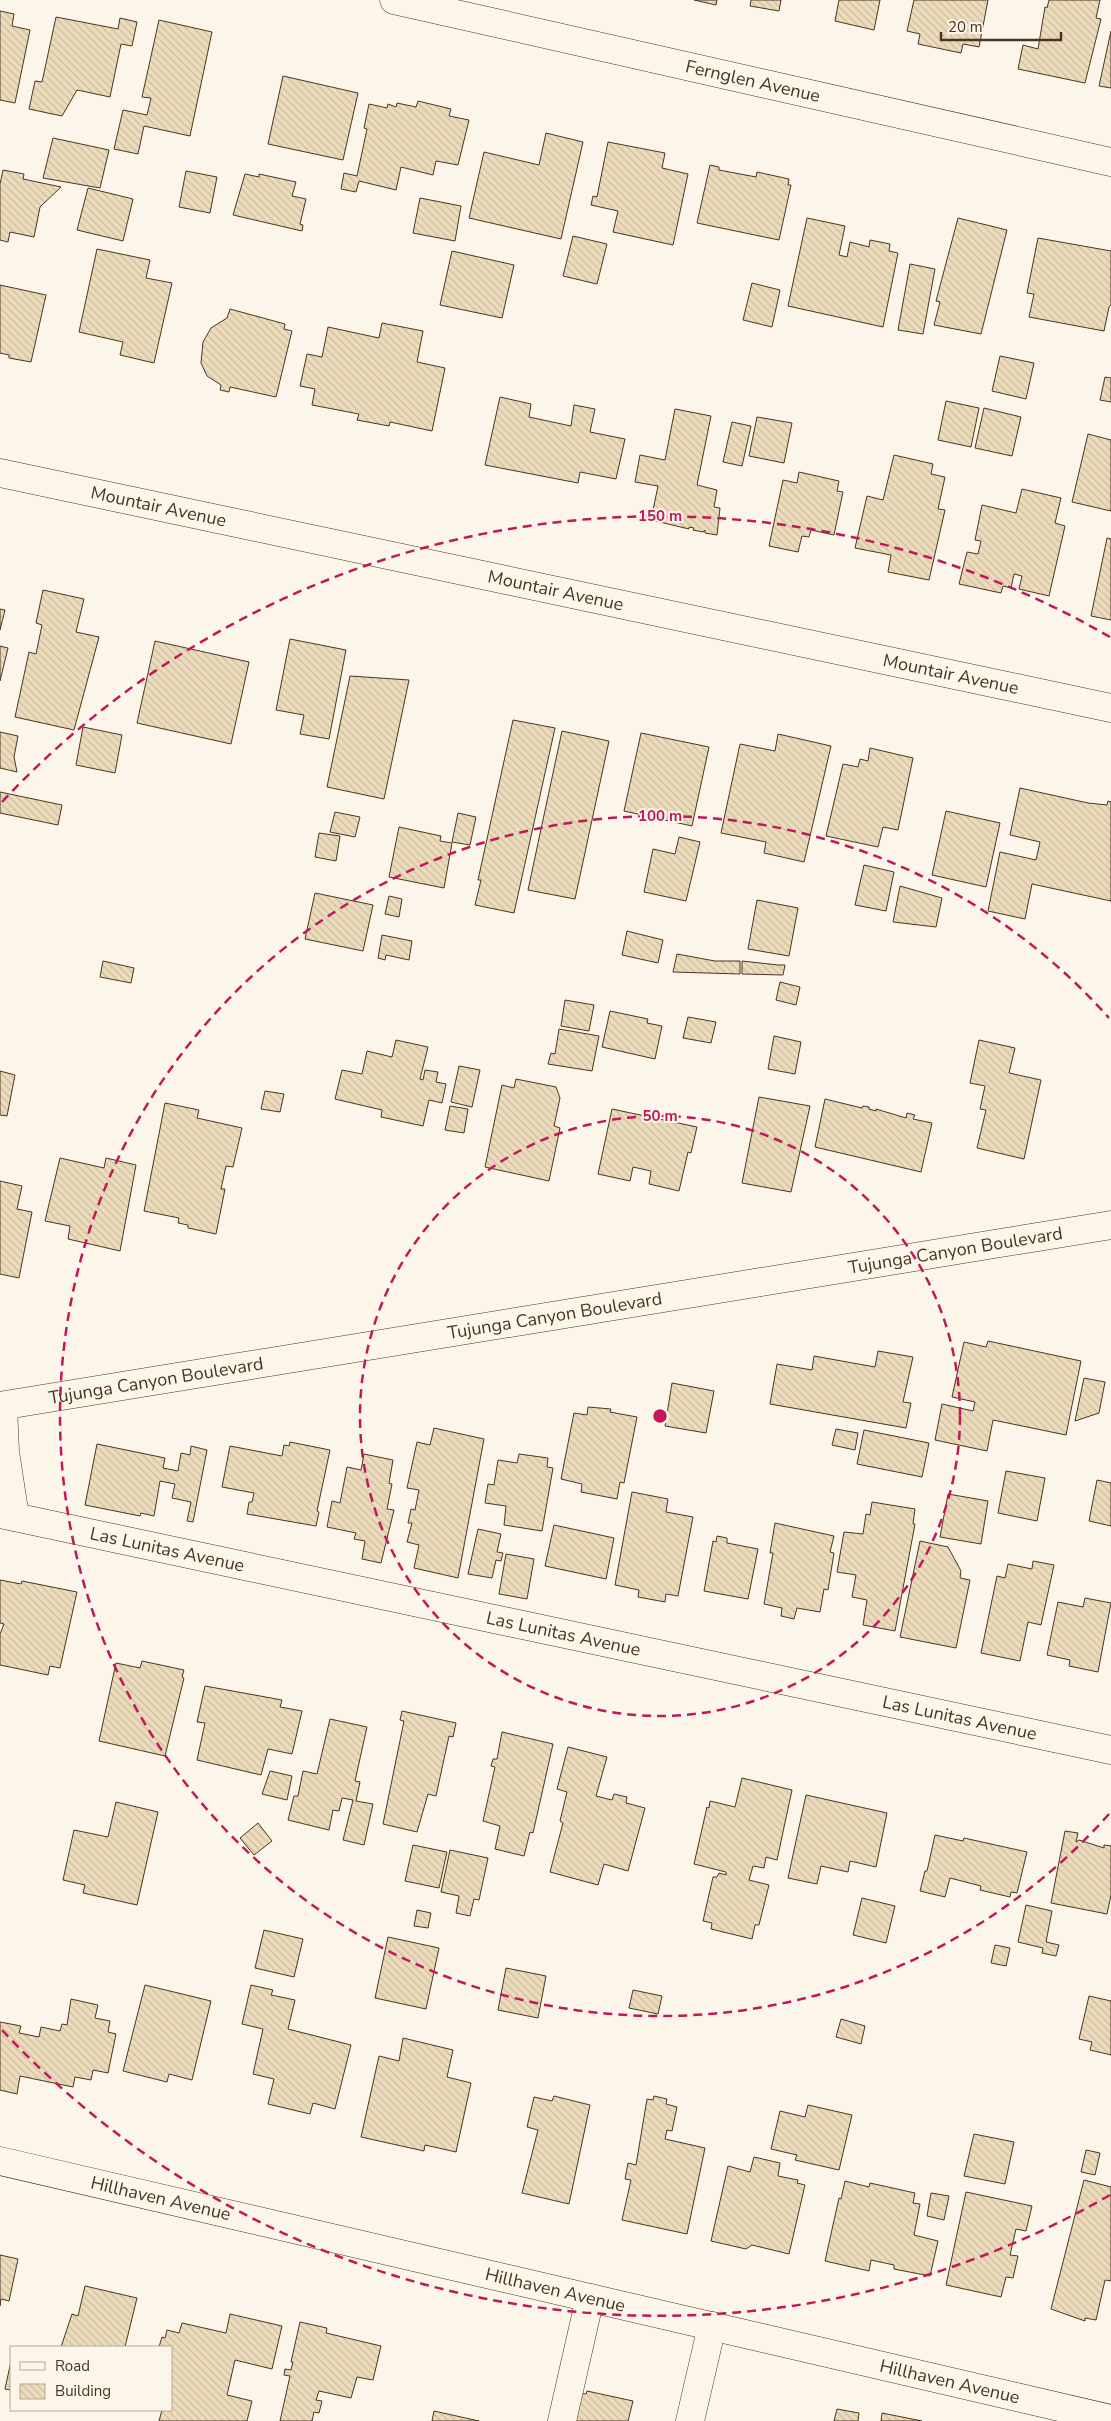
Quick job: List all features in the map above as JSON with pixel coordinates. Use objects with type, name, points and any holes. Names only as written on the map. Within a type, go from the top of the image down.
[{"type":"street","name":"Fernglen Avenue","points":[[394,0],[1111,162]]},
{"type":"street","name":"Mountair Avenue","points":[[0,473],[1111,708]]},
{"type":"street","name":"Tujunga Canyon Boulevard","points":[[1,1406],[1111,1225]]},
{"type":"street","name":"Las Lunitas Avenue","points":[[1,1406],[8,1516],[1111,1750]]},
{"type":"street","name":"Hillhaven Avenue","points":[[0,2161],[1111,2418]]},
{"type":"street","points":[[562,2421],[590,2298]]},
{"type":"street","points":[[690,2421],[712,2326]]},
{"type":"building","points":[[694,0],[717,0],[716,5]]},
{"type":"building","points":[[751,0],[781,0],[779,11],[750,6]]},
{"type":"building","points":[[839,0],[880,0],[874,30],[835,21]]},
{"type":"building","points":[[914,0],[988,0],[979,47],[963,44],[961,53],[918,44],[920,34],[907,31]]},
{"type":"building","points":[[1049,0],[1100,0],[1096,18],[1101,19],[1085,83],[1018,69],[1023,45],[1038,49],[1045,7],[1047,8]]},
{"type":"building","points":[[0,11],[14,14],[12,26],[30,30],[15,103],[0,100]]},
{"type":"building","points":[[56,17],[118,29],[120,18],[137,22],[132,46],[121,44],[110,97],[77,90],[62,116],[29,109],[35,81],[42,82]]},
{"type":"building","points":[[159,20],[212,32],[190,136],[144,126],[138,154],[114,149],[123,110],[147,115],[151,98],[142,97]]},
{"type":"building","points":[[1111,31],[1111,88],[1099,86]]},
{"type":"building","points":[[283,76],[358,93],[343,160],[268,144]]},
{"type":"building","points":[[418,101],[451,109],[449,116],[469,120],[458,165],[436,161],[433,175],[401,167],[396,190],[359,181],[356,192],[341,189],[344,173],[357,176],[367,129],[364,128],[369,104],[387,108],[388,104],[396,107],[397,103],[416,107]]},
{"type":"building","points":[[546,133],[583,142],[561,239],[469,218],[484,152],[539,165]]},
{"type":"building","points":[[53,138],[109,150],[100,188],[43,178]]},
{"type":"building","points":[[608,142],[665,153],[662,168],[688,174],[673,245],[613,232],[618,211],[591,205],[593,196],[597,197]]},
{"type":"building","points":[[710,165],[719,167],[719,170],[756,177],[757,172],[789,179],[788,185],[791,185],[779,240],[697,223]]},
{"type":"building","points":[[3,170],[24,174],[23,179],[61,187],[40,207],[34,237],[10,232],[8,242],[0,240],[0,184]]},
{"type":"building","points":[[186,171],[217,177],[210,213],[179,207]]},
{"type":"building","points":[[245,174],[259,177],[259,174],[296,182],[292,196],[306,199],[300,224],[303,225],[302,231],[233,215]]},
{"type":"building","points":[[88,188],[133,199],[123,241],[77,230]]},
{"type":"building","points":[[420,198],[461,206],[455,241],[413,233]]},
{"type":"building","points":[[807,218],[845,226],[839,255],[847,257],[850,242],[869,247],[870,240],[890,244],[889,251],[898,253],[883,327],[788,306]]},
{"type":"building","points":[[958,218],[1007,230],[981,334],[934,325],[940,302],[936,301]]},
{"type":"building","points":[[573,236],[607,244],[597,284],[563,276]]},
{"type":"building","points":[[1038,238],[1111,251],[1111,305],[1104,331],[1029,317],[1034,294],[1027,293]]},
{"type":"building","points":[[97,249],[150,260],[146,278],[172,283],[154,363],[120,355],[123,342],[79,332]]},
{"type":"building","points":[[452,251],[514,265],[502,318],[440,305]]},
{"type":"building","points":[[910,264],[935,269],[923,334],[898,330]]},
{"type":"building","points":[[752,283],[780,290],[772,327],[743,320]]},
{"type":"building","points":[[0,285],[46,295],[31,362],[9,358],[9,355],[0,353]]},
{"type":"building","points":[[230,309],[285,324],[284,329],[292,331],[276,397],[230,387],[229,392],[220,390],[221,385],[207,376],[201,363],[203,342],[211,328],[227,318]]},
{"type":"building","points":[[382,323],[423,331],[417,362],[445,368],[432,431],[390,422],[389,426],[357,420],[359,414],[312,405],[315,389],[300,386],[307,354],[322,357],[328,327],[379,338]]},
{"type":"building","points":[[1000,356],[1034,363],[1026,399],[992,391]]},
{"type":"building","points":[[1105,377],[1111,378],[1111,402],[1100,400]]},
{"type":"building","points":[[500,397],[531,404],[529,417],[571,426],[574,405],[595,409],[590,432],[625,439],[616,479],[580,472],[578,483],[485,465]]},
{"type":"building","points":[[946,401],[979,408],[971,447],[938,440]]},
{"type":"building","points":[[984,408],[1021,417],[1012,456],[975,448]]},
{"type":"building","points":[[675,409],[711,416],[697,485],[717,490],[714,507],[720,508],[717,535],[705,533],[705,530],[703,532],[693,530],[694,528],[689,527],[689,529],[651,520],[658,486],[635,482],[640,455],[665,460]]},
{"type":"building","points":[[757,417],[792,423],[784,463],[749,456]]},
{"type":"building","points":[[732,422],[751,426],[742,466],[723,462]]},
{"type":"building","points":[[1088,434],[1111,440],[1111,511],[1072,502]]},
{"type":"building","points":[[894,455],[933,464],[931,474],[945,477],[938,509],[945,510],[929,580],[888,572],[891,555],[855,548],[867,496],[883,500]]},
{"type":"building","points":[[799,472],[839,481],[837,491],[843,492],[834,535],[811,530],[809,537],[802,536],[798,552],[769,546],[783,480],[797,483]]},
{"type":"building","points":[[1022,489],[1061,498],[1055,523],[1065,526],[1049,596],[1019,589],[1022,576],[1014,574],[1011,588],[1003,586],[1001,593],[959,584],[967,552],[978,554],[981,541],[975,540],[982,505],[1016,513]]},
{"type":"building","points":[[1107,538],[1111,539],[1111,620],[1091,616]]},
{"type":"building","points":[[43,590],[84,599],[76,632],[99,637],[74,730],[15,717],[29,652],[36,654],[42,625],[36,623]]},
{"type":"building","points":[[0,609],[5,610],[0,630]]},
{"type":"building","points":[[290,639],[346,650],[329,739],[300,734],[304,715],[276,710]]},
{"type":"building","points":[[155,641],[249,662],[231,744],[137,723]]},
{"type":"building","points":[[0,646],[8,648],[0,681]]},
{"type":"building","points":[[350,676],[409,680],[384,799],[327,787]]},
{"type":"building","points":[[513,720],[555,728],[514,913],[475,905],[481,880],[478,880]]},
{"type":"building","points":[[83,727],[122,735],[115,773],[76,765]]},
{"type":"building","points":[[562,731],[609,741],[575,899],[528,890]]},
{"type":"building","points":[[0,732],[18,736],[14,757],[17,772],[0,768]]},
{"type":"building","points":[[641,733],[709,747],[692,826],[624,811]]},
{"type":"building","points":[[778,734],[831,746],[804,862],[764,853],[766,842],[721,833],[740,744],[775,751]]},
{"type":"building","points":[[870,748],[913,758],[898,830],[883,827],[878,847],[826,836],[843,764],[858,767],[860,759],[868,761]]},
{"type":"building","points":[[1020,788],[1088,803],[1107,805],[1108,801],[1111,802],[1111,901],[1032,884],[1025,919],[988,911],[1000,852],[1036,860],[1040,842],[1010,835]]},
{"type":"building","points":[[0,792],[62,805],[58,825],[0,813]]},
{"type":"building","points":[[946,811],[1000,823],[986,887],[932,875]]},
{"type":"building","points":[[335,812],[360,817],[355,837],[330,832]]},
{"type":"building","points":[[458,813],[476,817],[470,845],[452,842]]},
{"type":"building","points":[[399,827],[441,836],[440,841],[452,843],[444,888],[389,877]]},
{"type":"building","points":[[319,833],[340,836],[336,861],[315,857]]},
{"type":"building","points":[[679,837],[700,842],[686,901],[644,892],[653,849],[675,854]]},
{"type":"building","points":[[864,865],[894,872],[886,911],[855,905]]},
{"type":"building","points":[[900,886],[942,898],[936,927],[893,922]]},
{"type":"building","points":[[315,893],[373,905],[363,951],[305,939]]},
{"type":"building","points":[[389,896],[402,899],[399,917],[385,914]]},
{"type":"building","points":[[757,900],[798,908],[789,956],[748,949]]},
{"type":"building","points":[[627,931],[663,940],[658,963],[622,955]]},
{"type":"building","points":[[382,935],[412,941],[409,960],[386,955],[385,960],[378,958]]},
{"type":"building","points":[[677,954],[715,961],[740,961],[740,974],[673,972]]},
{"type":"building","points":[[103,961],[134,968],[131,983],[100,977]]},
{"type":"building","points":[[742,961],[785,965],[783,975],[742,974]]},
{"type":"building","points":[[780,982],[800,987],[796,1005],[776,1000]]},
{"type":"building","points":[[565,1000],[594,1005],[589,1031],[561,1026]]},
{"type":"building","points":[[610,1011],[648,1019],[647,1023],[662,1026],[655,1059],[602,1047]]},
{"type":"building","points":[[688,1017],[716,1022],[711,1043],[683,1038]]},
{"type":"building","points":[[559,1029],[599,1036],[592,1071],[548,1064],[551,1053],[555,1054]]},
{"type":"building","points":[[774,1036],[801,1042],[795,1074],[768,1069]]},
{"type":"building","points":[[396,1040],[428,1047],[420,1079],[423,1080],[425,1070],[438,1072],[436,1082],[446,1084],[442,1103],[429,1100],[423,1126],[381,1117],[382,1110],[335,1099],[342,1070],[362,1074],[367,1051],[392,1057]]},
{"type":"building","points":[[979,1040],[1015,1048],[1009,1073],[1041,1080],[1024,1159],[977,1148],[986,1110],[980,1109],[985,1086],[970,1083]]},
{"type":"building","points":[[459,1066],[480,1070],[472,1107],[451,1102]]},
{"type":"building","points":[[0,1071],[15,1075],[7,1116],[0,1115]]},
{"type":"building","points":[[516,1079],[556,1087],[560,1098],[554,1126],[560,1128],[549,1181],[485,1167],[502,1085],[514,1088]]},
{"type":"building","points":[[265,1091],[284,1094],[280,1112],[261,1109]]},
{"type":"building","points":[[759,1097],[810,1106],[791,1192],[742,1183]]},
{"type":"building","points":[[825,1099],[862,1108],[863,1106],[869,1107],[869,1109],[876,1111],[876,1109],[906,1118],[907,1113],[915,1115],[913,1119],[932,1123],[921,1172],[815,1147]]},
{"type":"building","points":[[165,1103],[199,1110],[197,1118],[242,1128],[233,1167],[226,1166],[221,1189],[225,1189],[216,1234],[188,1228],[188,1225],[178,1223],[179,1218],[144,1211]]},
{"type":"building","points":[[450,1106],[468,1109],[464,1133],[445,1130]]},
{"type":"building","points":[[612,1109],[697,1127],[691,1153],[688,1152],[679,1191],[649,1184],[651,1171],[633,1167],[630,1181],[598,1174]]},
{"type":"building","points":[[60,1158],[104,1168],[106,1158],[136,1165],[120,1251],[68,1239],[70,1226],[45,1221]]},
{"type":"building","points":[[0,1181],[22,1186],[17,1209],[32,1212],[19,1278],[0,1274]]},
{"type":"building","points":[[988,1341],[1081,1361],[1066,1435],[993,1420],[987,1451],[935,1440],[942,1404],[973,1411],[975,1402],[952,1397],[964,1342],[986,1347]]},
{"type":"building","points":[[878,1351],[913,1357],[903,1402],[911,1403],[906,1428],[770,1404],[777,1364],[812,1370],[814,1356],[875,1367]]},
{"type":"building","points":[[1084,1378],[1105,1382],[1099,1413],[1075,1421]]},
{"type":"building","points":[[672,1383],[714,1391],[706,1433],[665,1426]]},
{"type":"building","points":[[588,1407],[611,1409],[610,1412],[637,1417],[624,1483],[620,1482],[617,1499],[581,1492],[582,1484],[561,1479],[574,1413],[587,1415]]},
{"type":"building","points":[[434,1428],[484,1439],[458,1578],[414,1568],[419,1545],[407,1542],[412,1523],[408,1523],[411,1509],[415,1510],[419,1490],[407,1488],[417,1442],[430,1445]]},
{"type":"building","points":[[836,1429],[858,1433],[855,1450],[832,1445]]},
{"type":"building","points":[[864,1430],[929,1443],[922,1477],[857,1464]]},
{"type":"building","points":[[290,1442],[330,1450],[317,1511],[319,1512],[316,1526],[247,1514],[249,1502],[252,1502],[254,1493],[222,1487],[230,1446],[282,1456],[284,1445],[289,1446]]},
{"type":"building","points":[[97,1444],[165,1458],[163,1468],[178,1471],[181,1453],[190,1455],[191,1446],[207,1450],[193,1522],[187,1521],[191,1502],[172,1498],[175,1484],[160,1481],[154,1516],[141,1513],[140,1516],[85,1505]]},
{"type":"building","points":[[364,1454],[393,1460],[389,1483],[392,1484],[387,1509],[394,1510],[381,1563],[362,1559],[365,1541],[354,1539],[356,1533],[327,1527],[332,1501],[340,1503],[347,1467],[361,1470]]},
{"type":"building","points":[[519,1454],[548,1458],[547,1467],[553,1468],[542,1531],[504,1525],[506,1506],[485,1503],[488,1484],[494,1485],[498,1460],[517,1463]]},
{"type":"building","points":[[1006,1471],[1045,1478],[1037,1521],[998,1513]]},
{"type":"building","points":[[1097,1480],[1111,1483],[1111,1526],[1089,1521]]},
{"type":"building","points":[[632,1492],[668,1499],[666,1512],[693,1517],[678,1596],[666,1594],[665,1602],[638,1597],[639,1590],[615,1585]]},
{"type":"building","points":[[948,1494],[988,1501],[981,1544],[940,1537]]},
{"type":"building","points":[[872,1502],[915,1509],[913,1524],[915,1524],[895,1631],[863,1625],[867,1600],[852,1597],[856,1575],[837,1572],[844,1532],[863,1534],[866,1514],[870,1515]]},
{"type":"building","points":[[775,1523],[834,1536],[830,1552],[834,1553],[828,1590],[824,1589],[820,1612],[797,1608],[794,1619],[781,1616],[782,1608],[764,1604],[773,1553],[770,1553]]},
{"type":"building","points":[[554,1525],[614,1538],[606,1579],[545,1566]]},
{"type":"building","points":[[478,1529],[501,1534],[497,1552],[503,1553],[501,1561],[496,1560],[492,1578],[468,1574]]},
{"type":"building","points":[[717,1536],[727,1538],[727,1543],[758,1549],[748,1599],[704,1591],[713,1541],[716,1542]]},
{"type":"building","points":[[920,1541],[948,1547],[961,1571],[960,1578],[970,1580],[956,1648],[900,1637]]},
{"type":"building","points":[[506,1554],[534,1559],[527,1599],[499,1594]]},
{"type":"building","points":[[1033,1561],[1054,1565],[1041,1625],[1028,1622],[1020,1661],[981,1653],[997,1576],[1005,1578],[1008,1564],[1032,1569]]},
{"type":"building","points":[[0,1580],[21,1584],[22,1581],[77,1592],[60,1668],[50,1666],[48,1675],[0,1665],[0,1634],[4,1624],[0,1623]]},
{"type":"building","points":[[1085,1598],[1111,1603],[1098,1672],[1069,1666],[1070,1660],[1047,1655],[1058,1602],[1083,1607]]},
{"type":"building","points":[[142,1661],[184,1670],[182,1677],[184,1678],[165,1756],[99,1741],[116,1663],[140,1668]]},
{"type":"building","points":[[205,1686],[282,1700],[280,1707],[302,1711],[292,1754],[268,1749],[261,1775],[197,1760],[205,1723],[197,1722]]},
{"type":"building","points":[[402,1711],[456,1723],[453,1737],[449,1736],[436,1796],[428,1794],[417,1832],[383,1824],[404,1721],[400,1720]]},
{"type":"building","points":[[330,1719],[367,1727],[355,1781],[360,1782],[356,1801],[373,1804],[364,1845],[343,1840],[353,1800],[342,1798],[339,1811],[333,1810],[329,1830],[288,1820],[294,1796],[298,1796],[303,1771],[317,1774]]},
{"type":"building","points":[[502,1732],[553,1744],[533,1833],[530,1832],[524,1856],[495,1849],[500,1826],[483,1821],[495,1767],[491,1766],[493,1759],[497,1759]]},
{"type":"building","points":[[568,1747],[607,1757],[596,1796],[612,1800],[614,1794],[627,1797],[626,1803],[645,1808],[628,1871],[604,1864],[598,1885],[550,1872],[563,1823],[560,1821],[567,1792],[557,1789]]},
{"type":"building","points":[[270,1771],[292,1776],[287,1800],[262,1794]]},
{"type":"building","points":[[742,1778],[792,1790],[777,1860],[766,1857],[764,1868],[753,1866],[749,1880],[769,1885],[759,1925],[755,1925],[752,1939],[711,1929],[712,1923],[703,1921],[713,1877],[717,1877],[719,1873],[726,1875],[726,1872],[694,1864],[710,1801],[735,1807]]},
{"type":"building","points":[[806,1795],[887,1813],[876,1867],[850,1861],[848,1872],[821,1866],[817,1884],[788,1878]]},
{"type":"building","points":[[116,1802],[158,1812],[137,1905],[83,1893],[85,1885],[63,1880],[74,1830],[108,1837]]},
{"type":"building","points":[[258,1823],[272,1841],[254,1855],[240,1838]]},
{"type":"building","points":[[1065,1831],[1078,1833],[1076,1842],[1079,1840],[1104,1848],[1104,1845],[1111,1846],[1111,1895],[1107,1914],[1051,1903]]},
{"type":"building","points":[[935,1835],[963,1841],[964,1838],[1027,1852],[1017,1893],[1011,1892],[1010,1897],[980,1890],[981,1886],[950,1878],[945,1897],[920,1891],[925,1871],[927,1871]]},
{"type":"building","points":[[413,1845],[447,1852],[439,1888],[405,1881]]},
{"type":"building","points":[[450,1850],[488,1858],[479,1900],[474,1899],[470,1916],[456,1913],[459,1896],[441,1892]]},
{"type":"building","points":[[862,1898],[895,1906],[886,1943],[853,1935]]},
{"type":"building","points":[[1026,1905],[1052,1911],[1046,1942],[1059,1945],[1056,1956],[1042,1953],[1043,1948],[1018,1942]]},
{"type":"building","points":[[417,1910],[431,1913],[428,1928],[414,1926]]},
{"type":"building","points":[[264,1930],[303,1939],[294,1977],[255,1968]]},
{"type":"building","points":[[388,1937],[439,1948],[426,2009],[375,1998]]},
{"type":"building","points":[[995,1945],[1010,1948],[1006,1966],[991,1963]]},
{"type":"building","points":[[506,1968],[546,1976],[538,2018],[498,2010]]},
{"type":"building","points":[[145,1985],[211,2001],[192,2080],[169,2074],[167,2082],[123,2071]]},
{"type":"building","points":[[251,1985],[273,1990],[271,1995],[295,2000],[288,2029],[351,2045],[335,2109],[313,2103],[310,2114],[268,2104],[274,2079],[253,2074],[263,2029],[242,2024]]},
{"type":"building","points":[[633,1990],[662,1996],[658,2014],[629,2008]]},
{"type":"building","points":[[1089,1996],[1111,2001],[1111,2055],[1090,2050],[1092,2042],[1079,2039]]},
{"type":"building","points":[[71,1999],[98,2005],[95,2018],[110,2021],[108,2032],[116,2034],[108,2073],[93,2070],[91,2080],[75,2077],[73,2087],[20,2076],[17,2094],[0,2090],[0,2022],[21,2026],[19,2033],[39,2037],[41,2027],[60,2031],[62,2024],[67,2025]]},
{"type":"building","points":[[841,2019],[865,2026],[861,2044],[836,2037]]},
{"type":"building","points":[[403,2038],[453,2050],[447,2077],[471,2083],[456,2152],[425,2145],[424,2151],[361,2137],[379,2056],[399,2061]]},
{"type":"building","points":[[554,2096],[590,2105],[569,2204],[522,2193],[538,2130],[527,2127],[534,2097],[552,2101]]},
{"type":"building","points":[[654,2096],[667,2099],[666,2104],[677,2107],[672,2131],[667,2130],[665,2139],[705,2148],[687,2234],[622,2220],[631,2180],[625,2179],[628,2163],[636,2165],[647,2099],[653,2100]]},
{"type":"building","points":[[808,2105],[852,2115],[839,2170],[795,2160],[797,2155],[771,2149],[780,2111],[805,2117]]},
{"type":"building","points":[[974,2134],[1014,2142],[1005,2184],[964,2176]]},
{"type":"building","points":[[1086,2150],[1100,2153],[1095,2175],[1081,2172]]},
{"type":"building","points":[[754,2157],[780,2163],[778,2176],[798,2180],[797,2183],[805,2185],[789,2254],[752,2245],[746,2249],[711,2241],[728,2166],[750,2172]]},
{"type":"building","points":[[1084,2180],[1111,2187],[1111,2281],[1105,2280],[1096,2320],[1085,2318],[1085,2321],[1051,2309]]},
{"type":"building","points":[[845,2181],[869,2187],[870,2183],[915,2193],[913,2203],[920,2204],[914,2235],[938,2241],[930,2276],[894,2269],[894,2265],[871,2260],[869,2271],[825,2261],[839,2198],[841,2199]]},
{"type":"building","points":[[966,2192],[1032,2206],[1026,2231],[1016,2229],[1010,2255],[1018,2256],[1013,2278],[1006,2277],[1001,2297],[946,2285]]},
{"type":"building","points":[[931,2193],[949,2196],[944,2220],[927,2216]]},
{"type":"building","points":[[0,2255],[18,2259],[9,2301],[1,2299],[0,2306]]},
{"type":"building","points":[[85,2286],[137,2298],[125,2346],[61,2346],[72,2314],[78,2316]]},
{"type":"building","points":[[230,2314],[282,2326],[272,2369],[235,2360],[227,2395],[252,2401],[247,2421],[159,2421],[162,2411],[172,2411],[172,2346],[159,2346],[162,2337],[165,2338],[167,2330],[179,2333],[182,2323],[226,2333]]},
{"type":"building","points":[[300,2322],[327,2328],[326,2333],[381,2346],[373,2380],[357,2377],[351,2398],[319,2391],[316,2400],[322,2401],[319,2413],[314,2412],[312,2421],[280,2421],[290,2376],[284,2375],[285,2369],[291,2370]]},
{"type":"building","points":[[10,2366],[10,2390],[5,2389]]},
{"type":"building","points":[[587,2391],[633,2401],[628,2421],[572,2421],[578,2393],[586,2394]]},
{"type":"building","points":[[837,2409],[859,2413],[858,2421],[834,2421]]},
{"type":"building","points":[[434,2411],[479,2421],[432,2421]]},
{"type":"building","points":[[882,2413],[922,2421],[881,2421]]}]
